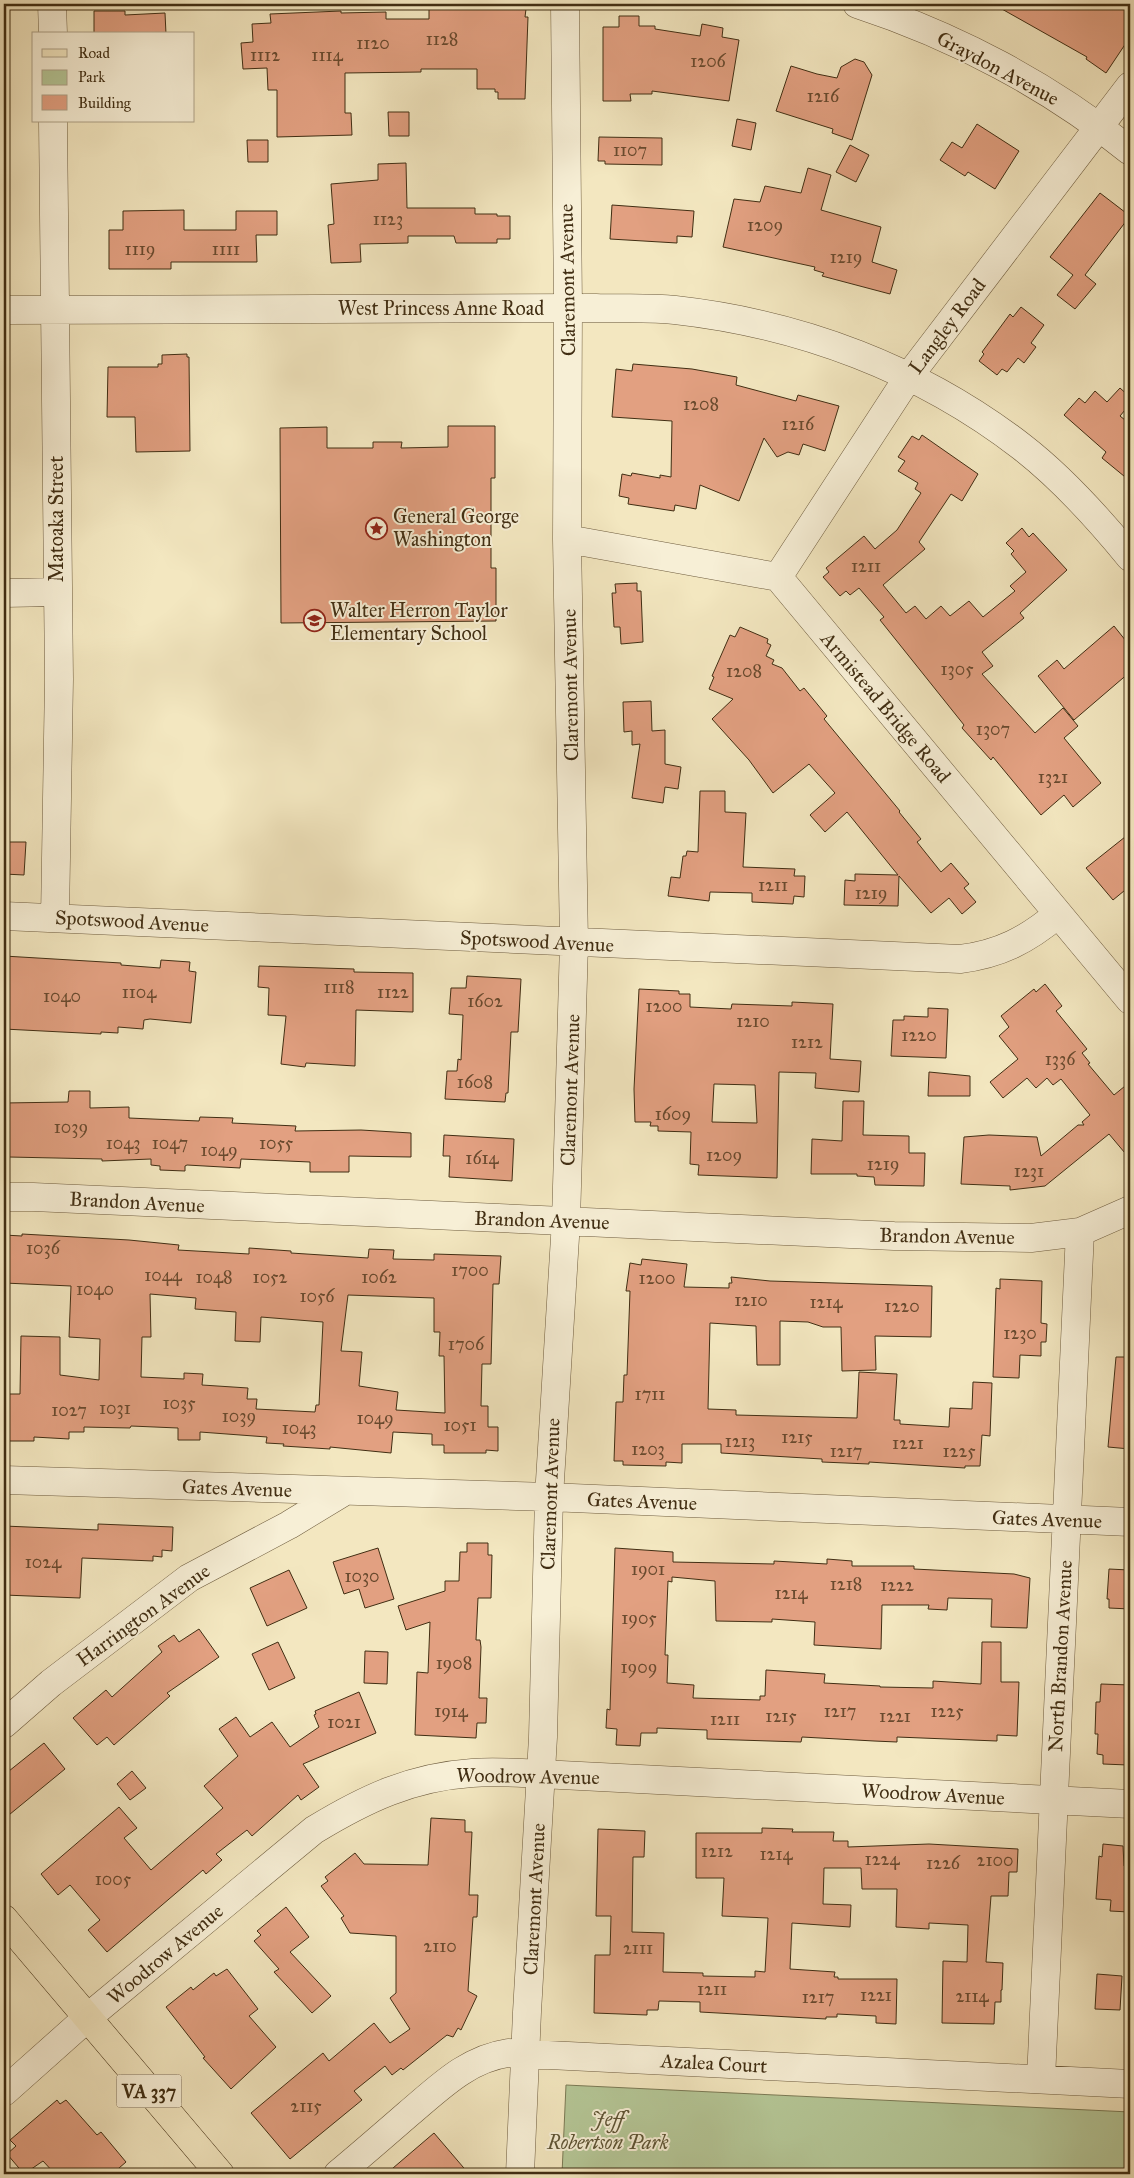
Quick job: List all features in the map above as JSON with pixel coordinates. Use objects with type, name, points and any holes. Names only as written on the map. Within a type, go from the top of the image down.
[{"type":"main road","name":"VA 337","points":[[4,1919],[220,2174]]},
{"type":"street","points":[[52,4],[53,32]]},
{"type":"street","name":"Claremont Avenue","points":[[520,2174],[541,1774],[549,1497],[566,1221],[574,943],[568,539],[565,4]]},
{"type":"street","name":"Graydon Avenue","points":[[857,4],[903,19],[963,46],[1036,86],[1100,126],[1130,151]]},
{"type":"street","name":"Langley Road","points":[[778,576],[909,376],[1130,86]]},
{"type":"street","name":"Matoaka Street","points":[[53,122],[59,679],[55,918]]},
{"type":"street","name":"West Princess Anne Road","points":[[4,310],[568,307],[673,310],[735,319],[779,328],[829,343],[909,376],[982,418],[1024,448],[1073,494],[1130,557]]},
{"type":"street","points":[[568,539],[778,576]]},
{"type":"street","name":"Armistead Bridge Road","points":[[778,576],[1130,1000]]},
{"type":"street","points":[[4,594],[57,592]]},
{"type":"street","name":"Spotswood Avenue","points":[[4,916],[960,959],[983,956],[1012,946],[1058,914]]},
{"type":"street","name":"Brandon Avenue","points":[[4,1197],[914,1236],[1031,1238],[1080,1232],[1130,1210]]},
{"type":"street","name":"North Brandon Avenue","points":[[1041,2079],[1080,1232]]},
{"type":"street","name":"Gates Avenue","points":[[4,1480],[549,1497],[1130,1522]]},
{"type":"street","name":"Harrington Avenue","points":[[4,1724],[51,1682],[189,1578],[289,1525],[345,1491]]},
{"type":"street","name":"Woodrow Avenue","points":[[4,2092],[87,2018],[314,1830],[392,1788],[432,1777],[472,1772],[541,1774],[1130,1804]]},
{"type":"street","name":"Azalea Court","points":[[338,2174],[464,2069],[495,2055],[525,2053],[1130,2084]]},
{"type":"green space","name":"Jeff Robertson Park","points":[[566,2085],[1130,2112],[1130,2174],[562,2174]]},
{"type":"building","points":[[993,4],[1130,4],[1130,37],[1106,73],[1086,59],[1087,57]]},
{"type":"building","points":[[497,7],[526,9],[525,17],[528,17],[525,99],[498,99],[498,92],[495,92],[495,89],[477,89],[477,69],[421,69],[421,72],[345,73],[345,113],[351,113],[352,135],[277,137],[277,90],[268,90],[267,68],[243,69],[241,43],[253,42],[252,24],[271,23],[270,14],[341,11],[341,13],[386,12],[386,19],[429,19],[429,9]]},
{"type":"building","points":[[94,11],[125,11],[125,15],[165,13],[166,32],[94,32]]},
{"type":"building","points":[[619,16],[639,16],[639,26],[655,26],[655,29],[700,36],[702,24],[723,28],[722,37],[739,40],[729,101],[652,91],[652,94],[630,94],[631,101],[603,101],[603,27],[619,27]]},
{"type":"building","points":[[855,59],[864,62],[872,75],[852,140],[832,133],[833,129],[776,111],[791,66],[837,78],[841,67]]},
{"type":"building","points":[[388,112],[409,112],[409,136],[389,136]]},
{"type":"building","points":[[737,119],[756,123],[751,150],[732,146]]},
{"type":"building","points":[[977,124],[1019,151],[995,189],[968,172],[965,176],[940,160],[952,142],[962,148]]},
{"type":"building","points":[[599,137],[662,138],[662,165],[605,164],[605,161],[598,161]]},
{"type":"building","points":[[247,140],[268,140],[268,162],[248,162]]},
{"type":"building","points":[[850,145],[869,155],[856,182],[836,172]]},
{"type":"building","points":[[406,163],[407,208],[475,208],[475,214],[510,216],[510,239],[497,239],[497,243],[456,243],[454,236],[408,236],[408,243],[360,244],[361,262],[331,263],[328,225],[334,224],[331,184],[378,180],[378,164]]},
{"type":"building","points":[[808,168],[831,175],[821,210],[881,227],[872,262],[897,270],[890,294],[822,276],[824,273],[814,270],[815,267],[723,247],[734,199],[760,202],[765,186],[801,193]]},
{"type":"building","points":[[1100,193],[1130,216],[1085,275],[1096,284],[1075,309],[1057,295],[1073,275],[1050,257]]},
{"type":"building","points":[[612,205],[694,211],[692,237],[677,236],[677,243],[610,239]]},
{"type":"building","points":[[184,210],[184,230],[236,230],[236,211],[277,211],[277,235],[256,235],[257,262],[171,262],[171,269],[109,269],[109,230],[123,230],[123,211]]},
{"type":"building","points":[[1021,307],[1044,325],[1031,343],[1036,347],[1024,363],[1018,358],[1007,372],[1002,369],[997,375],[979,361],[984,354],[982,352],[1010,314],[1013,317]]},
{"type":"building","points":[[187,354],[187,357],[189,357],[190,451],[136,452],[135,417],[107,417],[108,367],[158,367],[158,364],[162,364],[162,355]]},
{"type":"building","points":[[633,364],[692,369],[737,377],[736,385],[796,401],[798,395],[839,406],[825,451],[803,444],[799,455],[788,452],[777,457],[764,438],[739,501],[700,485],[696,509],[675,505],[674,511],[628,504],[629,498],[619,496],[622,474],[631,476],[632,473],[660,478],[660,475],[671,477],[672,421],[612,417],[616,369],[632,371]]},
{"type":"building","points":[[1120,388],[1130,397],[1130,404],[1120,416],[1130,424],[1130,481],[1102,458],[1106,452],[1064,415],[1079,398],[1085,403],[1095,391],[1107,402]]},
{"type":"building","points":[[448,426],[495,426],[495,478],[491,478],[491,568],[496,568],[496,621],[281,623],[280,428],[327,427],[327,448],[373,448],[373,442],[402,442],[401,448],[448,447]]},
{"type":"building","points":[[922,435],[978,474],[962,501],[951,494],[919,542],[925,549],[883,585],[906,613],[915,606],[926,619],[941,606],[950,616],[969,601],[983,617],[1015,591],[1010,586],[1026,572],[1011,554],[1014,551],[1006,543],[1022,528],[1029,537],[1033,533],[1067,570],[1020,613],[1024,618],[982,652],[993,666],[982,674],[1035,733],[1063,708],[1078,726],[1064,738],[1101,783],[1073,807],[1064,795],[1041,815],[993,757],[991,760],[962,728],[964,725],[880,620],[884,617],[859,588],[850,595],[846,591],[840,596],[823,577],[829,572],[826,568],[864,536],[875,549],[897,530],[921,493],[915,489],[918,483],[898,471],[905,461],[898,457],[912,436],[919,440]]},
{"type":"building","points":[[637,583],[637,591],[641,591],[643,642],[621,644],[620,627],[614,627],[612,593],[616,593],[615,584]]},
{"type":"building","points":[[1114,626],[1130,646],[1130,672],[1074,720],[1038,676],[1057,660],[1064,669]]},
{"type":"building","points":[[740,627],[768,639],[767,643],[771,645],[766,656],[774,660],[772,664],[782,668],[800,691],[804,688],[827,716],[824,719],[900,811],[921,839],[917,842],[941,872],[951,863],[969,884],[964,888],[976,902],[962,914],[949,898],[931,913],[899,876],[898,906],[844,905],[845,880],[855,881],[855,874],[898,875],[847,812],[825,832],[810,815],[835,793],[809,764],[773,793],[749,760],[712,719],[733,699],[709,689],[714,677],[712,676],[730,635],[735,637]]},
{"type":"building","points":[[651,701],[652,731],[665,730],[665,764],[681,767],[678,789],[665,787],[663,803],[632,798],[640,744],[632,745],[632,731],[624,732],[623,702]]},
{"type":"building","points":[[700,791],[725,791],[725,812],[746,813],[743,867],[795,869],[794,876],[805,876],[804,897],[794,896],[793,904],[752,902],[752,893],[710,892],[709,901],[668,896],[671,877],[680,878],[683,856],[686,856],[687,851],[698,852]]},
{"type":"building","points":[[1130,833],[1130,886],[1113,900],[1086,868]]},
{"type":"building","points":[[4,842],[26,842],[24,875],[4,874]]},
{"type":"building","points":[[4,956],[121,963],[121,965],[160,968],[161,960],[190,962],[189,971],[196,972],[191,1023],[150,1019],[144,1020],[143,1029],[118,1027],[118,1033],[101,1032],[101,1034],[4,1029]]},
{"type":"building","points":[[259,966],[354,969],[354,972],[413,973],[413,1012],[356,1010],[355,1066],[306,1063],[305,1067],[281,1064],[286,1016],[268,1015],[269,988],[258,987]]},
{"type":"building","points":[[467,976],[521,979],[518,1032],[511,1032],[508,1093],[506,1093],[505,1102],[445,1099],[447,1071],[457,1071],[458,1059],[461,1060],[463,1015],[449,1014],[451,988],[466,988]]},
{"type":"building","points":[[1045,984],[1062,1006],[1056,1011],[1087,1049],[1082,1053],[1090,1063],[1088,1064],[1114,1095],[1130,1082],[1130,1159],[1109,1134],[1045,1186],[1010,1190],[1010,1186],[961,1184],[964,1137],[989,1135],[1037,1137],[1041,1156],[1078,1125],[1084,1125],[1082,1122],[1090,1115],[1061,1079],[1053,1085],[1047,1078],[1036,1088],[1027,1078],[1003,1098],[990,1082],[1018,1059],[999,1036],[1009,1027],[1001,1016],[1034,989],[1036,992]]},
{"type":"building","points":[[639,989],[679,991],[679,994],[690,994],[690,1007],[731,1009],[732,1004],[792,1006],[792,1002],[833,1004],[830,1059],[861,1061],[859,1092],[815,1088],[816,1073],[779,1072],[777,1178],[698,1175],[699,1165],[690,1164],[691,1132],[658,1131],[658,1126],[650,1126],[651,1122],[635,1122],[634,1089]],"holes":[[[714,1084],[755,1085],[757,1123],[712,1122]]]},
{"type":"building","points":[[928,1008],[948,1009],[946,1058],[891,1056],[893,1020],[904,1020],[904,1016],[928,1017]]},
{"type":"building","points":[[929,1072],[970,1076],[970,1096],[928,1096]]},
{"type":"building","points":[[69,1091],[90,1091],[90,1108],[129,1107],[129,1118],[199,1121],[200,1117],[233,1118],[232,1123],[296,1126],[295,1131],[361,1130],[411,1133],[411,1157],[349,1156],[349,1172],[310,1172],[310,1162],[241,1159],[240,1168],[187,1165],[185,1166],[185,1171],[160,1170],[160,1166],[151,1165],[151,1159],[102,1161],[102,1159],[9,1157],[9,1147],[4,1147],[4,1103],[68,1102]]},
{"type":"building","points":[[843,1101],[864,1101],[863,1135],[909,1136],[909,1153],[925,1153],[924,1186],[875,1185],[874,1177],[857,1176],[857,1174],[811,1174],[812,1139],[842,1141]]},
{"type":"building","points":[[444,1135],[514,1139],[512,1181],[449,1177],[450,1156],[443,1156]]},
{"type":"building","points":[[22,1234],[129,1240],[179,1245],[178,1250],[249,1254],[249,1248],[368,1258],[369,1249],[394,1250],[393,1259],[434,1260],[434,1254],[501,1256],[499,1284],[493,1284],[491,1364],[482,1364],[481,1406],[488,1406],[488,1427],[498,1427],[498,1451],[486,1450],[486,1453],[444,1453],[444,1445],[432,1445],[432,1434],[393,1432],[391,1453],[330,1447],[330,1449],[283,1446],[284,1444],[266,1443],[267,1437],[200,1432],[200,1440],[178,1440],[178,1428],[131,1426],[130,1428],[84,1427],[84,1432],[69,1432],[69,1439],[34,1437],[34,1441],[4,1441],[4,1407],[7,1407],[8,1394],[20,1394],[21,1336],[60,1337],[60,1375],[99,1380],[100,1339],[69,1337],[71,1286],[4,1283],[4,1235],[22,1236]],"holes":[[[150,1294],[196,1298],[195,1309],[236,1312],[235,1341],[260,1342],[261,1317],[323,1322],[319,1405],[316,1405],[315,1412],[256,1409],[257,1399],[247,1399],[248,1388],[202,1385],[203,1374],[184,1373],[184,1379],[141,1377],[142,1337],[151,1337]],[[348,1295],[434,1298],[434,1332],[440,1332],[439,1356],[444,1356],[445,1413],[396,1410],[398,1392],[359,1386],[362,1352],[341,1351]]]},
{"type":"building","points":[[642,1259],[687,1264],[684,1287],[729,1288],[729,1283],[732,1283],[731,1277],[770,1281],[932,1286],[931,1337],[875,1336],[876,1370],[842,1371],[841,1327],[823,1327],[808,1322],[780,1321],[780,1365],[757,1365],[756,1326],[710,1323],[708,1409],[736,1410],[736,1415],[857,1418],[859,1372],[897,1374],[894,1420],[900,1420],[900,1424],[949,1427],[950,1408],[972,1409],[973,1382],[992,1383],[990,1436],[982,1435],[980,1466],[965,1466],[965,1468],[869,1462],[869,1464],[822,1462],[822,1459],[721,1453],[721,1444],[682,1444],[682,1463],[666,1462],[666,1466],[623,1465],[623,1461],[614,1461],[616,1402],[623,1402],[624,1375],[627,1375],[630,1291],[626,1291],[630,1263],[641,1265]]},
{"type":"building","points":[[1000,1279],[1042,1281],[1041,1323],[1047,1324],[1046,1342],[1041,1342],[1041,1356],[1020,1355],[1019,1378],[993,1377],[996,1288],[1000,1289]]},
{"type":"building","points":[[1116,1357],[1130,1357],[1130,1449],[1108,1447]]},
{"type":"building","points":[[98,1524],[173,1527],[172,1551],[162,1550],[162,1557],[153,1556],[153,1561],[82,1558],[80,1598],[4,1595],[4,1526],[98,1530]]},
{"type":"building","points":[[467,1543],[488,1543],[488,1555],[492,1555],[491,1598],[478,1598],[476,1640],[480,1640],[481,1647],[479,1698],[487,1698],[486,1723],[477,1723],[476,1738],[415,1735],[417,1672],[428,1673],[430,1622],[406,1630],[398,1606],[445,1591],[445,1581],[459,1581],[460,1552],[467,1552]]},
{"type":"building","points":[[378,1548],[394,1599],[365,1608],[359,1589],[344,1594],[333,1562]]},
{"type":"building","points":[[615,1548],[673,1552],[673,1562],[774,1564],[774,1561],[827,1564],[827,1559],[852,1561],[852,1566],[914,1566],[914,1569],[1014,1574],[1030,1578],[1027,1628],[991,1627],[992,1599],[948,1598],[947,1610],[928,1609],[929,1605],[882,1605],[881,1649],[814,1645],[815,1622],[772,1619],[772,1622],[716,1621],[715,1581],[672,1577],[672,1582],[668,1581],[665,1655],[668,1655],[667,1683],[694,1685],[693,1698],[760,1700],[760,1696],[765,1696],[766,1670],[825,1674],[824,1683],[880,1687],[933,1688],[933,1681],[981,1684],[982,1642],[1001,1642],[1001,1682],[1019,1682],[1017,1736],[997,1735],[997,1741],[897,1737],[897,1742],[802,1737],[801,1742],[707,1739],[707,1730],[657,1728],[657,1733],[641,1733],[640,1746],[616,1745],[617,1729],[606,1728],[607,1709],[610,1710]]},
{"type":"building","points":[[1109,1569],[1129,1570],[1130,1609],[1109,1608],[1109,1599],[1107,1599]]},
{"type":"building","points":[[289,1570],[307,1608],[267,1626],[250,1588]]},
{"type":"building","points":[[199,1629],[219,1657],[167,1693],[170,1696],[114,1745],[107,1737],[97,1745],[73,1718],[106,1690],[112,1697],[162,1652],[158,1646],[174,1635],[179,1642]]},
{"type":"building","points":[[278,1642],[295,1678],[269,1690],[252,1654]]},
{"type":"building","points":[[365,1651],[388,1652],[387,1684],[364,1683]]},
{"type":"building","points":[[1101,1684],[1130,1685],[1130,1755],[1128,1765],[1103,1764],[1103,1755],[1097,1754],[1098,1734],[1095,1734],[1096,1702],[1100,1702]]},
{"type":"building","points":[[359,1692],[376,1733],[303,1764],[319,1787],[301,1800],[298,1795],[252,1836],[247,1830],[216,1854],[222,1860],[206,1874],[203,1870],[107,1952],[88,1930],[100,1920],[70,1885],[58,1895],[41,1874],[119,1807],[137,1828],[124,1838],[151,1870],[223,1808],[204,1786],[238,1756],[219,1729],[236,1717],[250,1737],[272,1722],[290,1747],[319,1727],[314,1715],[316,1714],[315,1711]]},
{"type":"building","points":[[44,1743],[65,1769],[4,1819],[4,1775]]},
{"type":"building","points":[[132,1771],[146,1788],[130,1800],[117,1784]]},
{"type":"building","points":[[431,1818],[465,1820],[465,1832],[472,1832],[469,1895],[478,1895],[477,1917],[473,1917],[468,1991],[477,1996],[461,2030],[458,2028],[453,2037],[447,2035],[403,2070],[401,2068],[392,2075],[385,2066],[354,2091],[362,2100],[290,2159],[251,2113],[323,2053],[329,2061],[374,2023],[390,2043],[410,2029],[390,1998],[396,1993],[396,1936],[350,1933],[341,1918],[344,1916],[321,1886],[328,1881],[325,1877],[355,1853],[364,1864],[428,1865]]},
{"type":"building","points":[[762,1828],[793,1829],[792,1832],[834,1832],[833,1841],[848,1841],[848,1847],[929,1844],[1018,1849],[1017,1872],[1009,1872],[1008,1896],[991,1896],[986,1962],[1003,1963],[1001,2002],[995,2002],[994,2024],[942,2023],[943,1961],[967,1962],[968,1925],[929,1923],[929,1929],[896,1927],[897,1889],[862,1889],[861,1868],[824,1868],[823,1904],[851,1905],[850,1927],[792,1923],[790,1969],[835,1972],[834,1977],[838,1977],[838,1979],[897,1979],[896,2024],[876,2023],[876,2016],[837,2014],[837,2017],[826,2017],[826,2019],[700,2012],[700,2002],[659,2001],[658,2010],[647,2010],[647,2015],[594,2013],[595,1955],[610,1955],[611,1916],[596,1916],[598,1829],[645,1831],[644,1857],[633,1857],[632,1932],[664,1933],[663,1972],[703,1973],[703,1976],[755,1977],[755,1971],[765,1972],[768,1918],[722,1916],[724,1878],[696,1878],[696,1833],[762,1833]]},
{"type":"building","points":[[1103,1844],[1123,1846],[1124,1866],[1130,1866],[1129,1912],[1110,1911],[1111,1900],[1096,1899],[1099,1856],[1102,1857]]},
{"type":"building","points":[[286,1907],[309,1937],[290,1952],[331,1996],[312,2013],[274,1972],[279,1969],[254,1941],[261,1935],[257,1931]]},
{"type":"building","points":[[227,1969],[258,2009],[249,2016],[276,2047],[231,2089],[203,2058],[205,2057],[166,2007],[191,1987],[193,1990],[214,1973],[216,1976]]},
{"type":"building","points":[[1097,1974],[1122,1976],[1120,2010],[1095,2009]]},
{"type":"building","points":[[57,2100],[60,2104],[66,2100],[97,2135],[101,2132],[126,2162],[112,2174],[55,2174],[43,2161],[24,2174],[7,2154],[16,2146],[10,2140]]},
{"type":"building","points":[[434,2133],[469,2174],[386,2174]]},
{"type":"place","name":"General George Washington","points":[[377,528]]},
{"type":"place","name":"Walter Herron Taylor Elementary School","points":[[314,621]]}]
